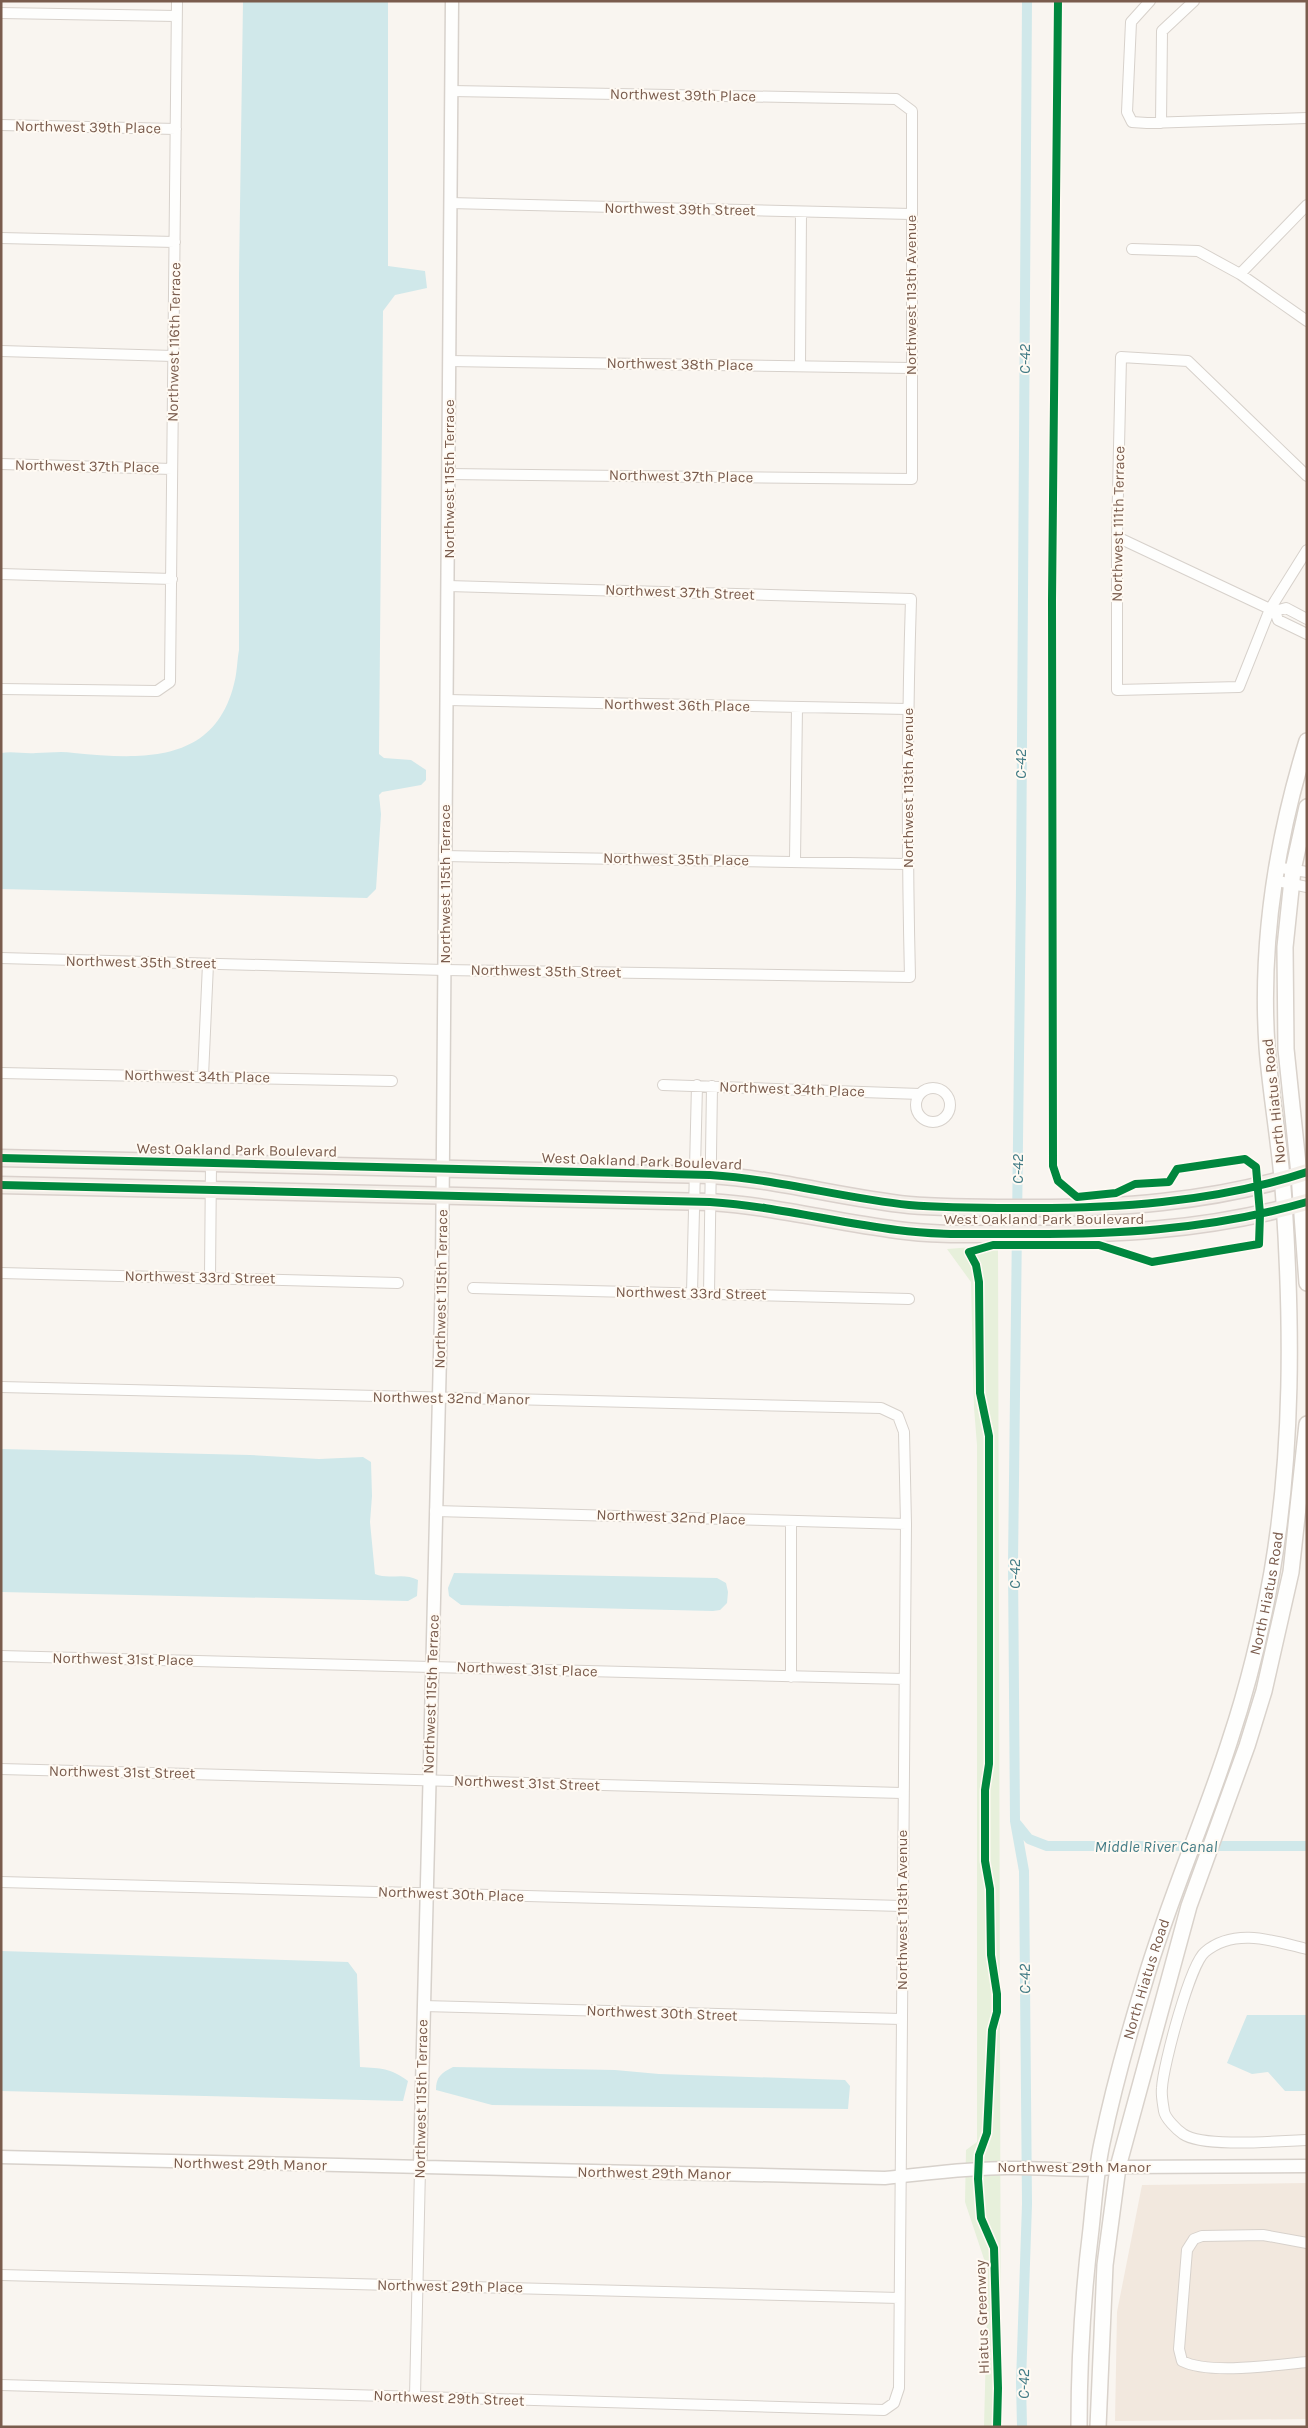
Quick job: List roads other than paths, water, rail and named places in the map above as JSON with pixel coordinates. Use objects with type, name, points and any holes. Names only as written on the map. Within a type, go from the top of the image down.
[{"type":"main road","name":"North Hiatus Road","points":[[1079,2427],[1079,2381],[1086,2273],[1097,2170],[1102,2143],[1143,1985],[1230,1742],[1246,1686],[1272,1571],[1287,1438],[1290,1380],[1282,1178],[1267,1048],[1267,945],[1274,874],[1289,799],[1307,741]]},
{"type":"main road","name":"North Hiatus Road","points":[[1307,807],[1285,947],[1286,1049],[1303,1173],[1307,1284]]},
{"type":"main road","name":"West Oakland Park Boulevard","points":[[1,1158],[702,1175],[762,1180],[908,1205],[982,1208],[1056,1208],[1155,1202],[1218,1193],[1303,1173]]},
{"type":"main road","name":"West Oakland Park Boulevard","points":[[1,1185],[702,1202],[768,1208],[898,1230],[982,1234],[1103,1235],[1168,1230],[1226,1221],[1304,1203]]},
{"type":"main road","name":"North Hiatus Road","points":[[1098,2427],[1105,2265],[1118,2167],[1189,1906],[1264,1691],[1291,1572],[1307,1424]]},
{"type":"street","name":"Northwest 116th Terrace","points":[[1,688],[157,692],[170,682],[177,1]]},
{"type":"street","name":"Northwest 115th Terrace","points":[[414,2397],[443,1196],[444,856],[447,700],[452,1]]},
{"type":"street","points":[[1150,1],[1131,22],[1127,112],[1132,122],[1161,123],[1307,118]]},
{"type":"street","points":[[1161,123],[1162,31],[1194,1]]},
{"type":"street","points":[[1,12],[176,16]]},
{"type":"street","name":"Northwest 39th Place","points":[[451,91],[896,98],[912,111]]},
{"type":"street","name":"Northwest 113th Avenue","points":[[912,111],[910,214],[912,479]]},
{"type":"street","name":"Northwest 39th Place","points":[[1,125],[176,129]]},
{"type":"street","name":"Northwest 39th Street","points":[[450,203],[910,214]]},
{"type":"street","points":[[1240,274],[1307,205]]},
{"type":"street","points":[[800,366],[801,212]]},
{"type":"street","points":[[1,238],[175,242]]},
{"type":"street","points":[[1132,249],[1198,252],[1240,274],[1307,321]]},
{"type":"street","points":[[1,351],[174,356]]},
{"type":"street","name":"Northwest 111th Terrace","points":[[1273,610],[1239,687],[1117,690],[1117,537],[1121,358],[1188,361],[1307,476]]},
{"type":"street","name":"Northwest 38th Place","points":[[449,361],[911,368]]},
{"type":"street","name":"Northwest 37th Place","points":[[1,464],[172,469]]},
{"type":"street","name":"Northwest 37th Place","points":[[449,474],[912,479]]},
{"type":"street","points":[[1117,537],[1273,610],[1286,608],[1307,619]]},
{"type":"street","points":[[1273,610],[1307,550]]},
{"type":"street","points":[[1,574],[172,579]]},
{"type":"street","name":"Northwest 37th Street","points":[[448,586],[911,599]]},
{"type":"street","name":"Northwest 113th Avenue","points":[[910,977],[907,864],[911,599]]},
{"type":"street","points":[[1273,610],[1278,620],[1307,634]]},
{"type":"street","name":"Northwest 36th Place","points":[[447,700],[908,709]]},
{"type":"street","points":[[795,861],[797,707]]},
{"type":"street","name":"Northwest 35th Place","points":[[444,856],[907,864]]},
{"type":"street","points":[[1274,874],[1297,875],[1307,887]]},
{"type":"street","name":"Northwest 35th Street","points":[[1,958],[444,970],[910,977]]},
{"type":"street","points":[[203,1076],[208,964]]},
{"type":"street","name":"Northwest 34th Place","points":[[1,1073],[392,1081]]},
{"type":"street","name":"Northwest 34th Place","points":[[663,1085],[920,1094]]},
{"type":"street","points":[[697,1086],[702,1202],[709,1294]]},
{"type":"street","points":[[692,1293],[712,1086]]},
{"type":"street","points":[[210,1277],[211,1163]]},
{"type":"street","name":"Northwest 33rd Street","points":[[1,1273],[398,1283]]},
{"type":"street","name":"Northwest 33rd Street","points":[[473,1288],[909,1299]]},
{"type":"street","name":"Northwest 32nd Manor","points":[[1,1387],[881,1408],[898,1416]]},
{"type":"street","name":"Northwest 113th Avenue","points":[[894,2403],[900,2388],[902,1793],[906,1524],[904,1432],[898,1416]]},
{"type":"street","name":"Northwest 32nd Place","points":[[435,1511],[906,1524]]},
{"type":"street","points":[[791,1521],[791,1677]]},
{"type":"street","name":"Northwest 31st Place","points":[[1,1656],[904,1679]]},
{"type":"street","name":"Northwest 31st Street","points":[[1,1769],[902,1793]]},
{"type":"street","name":"Northwest 30th Place","points":[[1,1882],[902,1906]]},
{"type":"street","points":[[1307,1950],[1267,1939],[1242,1938],[1224,1941],[1204,1952],[1194,1967],[1165,2065],[1161,2090],[1164,2114],[1183,2134],[1202,2142],[1307,2140]]},
{"type":"street","name":"Northwest 30th Street","points":[[423,2006],[901,2019]]},
{"type":"street","name":"Northwest 29th Manor","points":[[1,2157],[885,2178],[938,2171],[1006,2168],[1046,2167],[1097,2170],[1118,2167],[1307,2166]]},
{"type":"street","points":[[1307,2243],[1263,2235],[1202,2236],[1194,2239],[1187,2250],[1179,2349],[1182,2360],[1192,2366],[1251,2367],[1307,2362]]},
{"type":"street","name":"Northwest 29th Place","points":[[1,2275],[899,2298]]},
{"type":"street","name":"Northwest 29th Street","points":[[1,2385],[884,2410],[894,2403]]},
{"type":"water","points":[[243,1],[388,1],[388,266],[425,271],[427,288],[395,295],[383,311],[379,754],[384,758],[411,760],[426,770],[426,780],[421,785],[382,792],[379,795],[381,814],[376,889],[367,898],[1,889],[1,753],[64,752],[124,756],[148,755],[171,751],[192,743],[210,730],[224,710],[234,684],[239,650],[239,275]]},
{"type":"water","points":[[1,1449],[250,1455],[319,1459],[363,1457],[371,1462],[372,1496],[370,1522],[375,1574],[418,1580],[417,1596],[408,1601],[1,1592]]},
{"type":"water","points":[[454,1573],[717,1578],[726,1583],[728,1592],[727,1603],[720,1610],[713,1611],[461,1605],[449,1596],[448,1588]]},
{"type":"water","points":[[1,1951],[348,1962],[357,1974],[360,2067],[390,2071],[408,2081],[403,2101],[1,2091]]},
{"type":"water","points":[[1247,2015],[1307,2015],[1307,2091],[1285,2091],[1268,2072],[1252,2074],[1227,2063]]},
{"type":"water","points":[[453,2067],[615,2070],[659,2074],[845,2080],[850,2086],[848,2109],[492,2105],[436,2090],[440,2076]]},
{"type":"waterway","name":"C-42","points":[[1022,2427],[1021,2382],[1027,2204],[1024,1871],[1015,1821],[1013,1564],[1021,887],[1027,1]]},
{"type":"waterway","name":"Middle River Canal","points":[[1017,1824],[1029,1839],[1047,1846],[1307,1846]]}]
